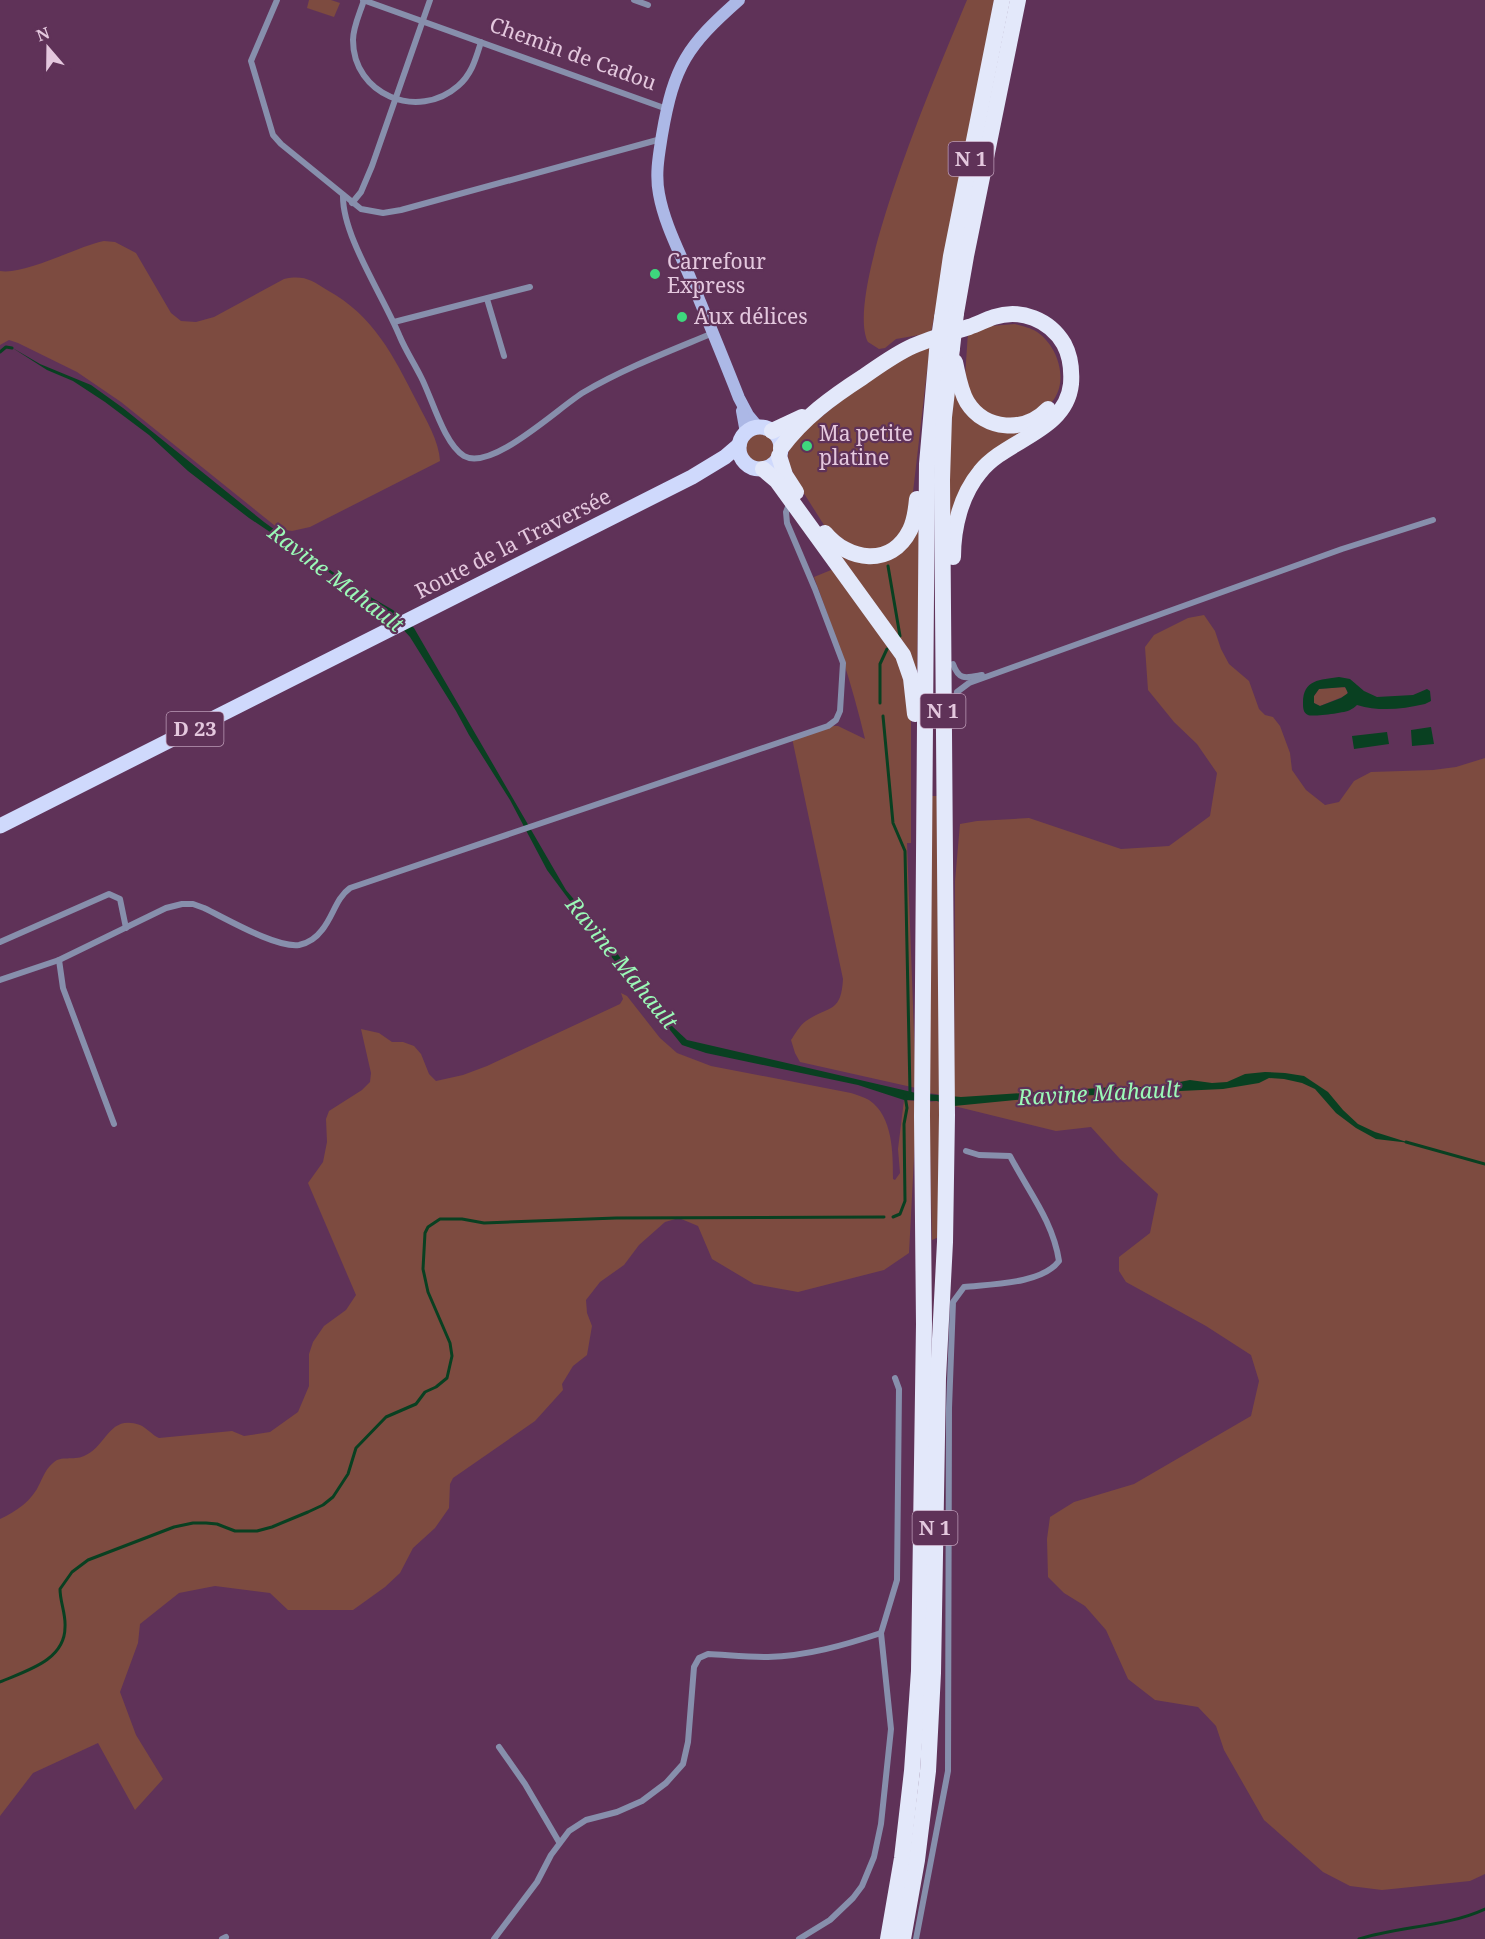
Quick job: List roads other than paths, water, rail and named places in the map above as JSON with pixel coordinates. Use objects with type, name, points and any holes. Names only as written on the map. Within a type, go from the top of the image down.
[{"type":"highway","name":"N 1","points":[[888,1939],[902,1858],[912,1771],[919,1671],[924,1324],[923,788],[929,424],[949,315],[951,256],[1002,0]]},
{"type":"highway","name":"N 1","points":[[949,315],[966,256],[1018,0]]},
{"type":"highway","points":[[929,424],[913,525],[899,545],[875,556],[857,555],[833,542],[807,509],[781,466],[780,452],[793,431],[816,410],[901,352],[922,342],[974,326],[993,317],[1016,314],[1030,316],[1043,322],[1063,342],[1072,374],[1071,388],[1062,411],[1049,423],[1008,447],[980,471],[965,496],[953,541],[953,718],[945,912]]},
{"type":"highway","points":[[944,350],[966,399],[976,413],[986,420],[1007,426],[1023,425],[1035,420],[1051,406],[1058,394],[1062,378],[1058,355],[1051,342],[1034,328],[1022,323],[1009,321],[974,326]]},
{"type":"highway","name":"N 1","points":[[903,1939],[917,1860],[928,1771],[933,1661],[938,1378],[945,1242],[947,1115],[942,480],[944,350]]},
{"type":"highway","points":[[754,434],[816,410]]},
{"type":"highway","points":[[764,469],[777,482],[906,661],[912,686],[923,788]]},
{"type":"main road","name":"Chemin de Cadou","points":[[739,0],[701,35],[685,56],[672,86],[666,109],[657,179],[661,207],[754,434]]},
{"type":"main road","points":[[754,434],[778,438],[780,452],[774,464],[764,469],[747,465],[739,454],[754,434]]},
{"type":"main road","name":"Route de la Traversée","points":[[0,826],[692,477],[725,457],[754,434]]},
{"type":"main road","name":"Route de la Traversée","points":[[692,477],[747,465]]},
{"type":"street","points":[[277,0],[251,61],[276,140],[352,202],[370,212],[383,213],[401,210],[662,139]]},
{"type":"street","points":[[364,0],[354,34],[356,58],[363,74],[375,87],[396,99],[411,103],[423,102],[440,97],[457,87],[472,68],[481,42]]},
{"type":"street","name":"Chemin de Cadou","points":[[364,0],[666,109]]},
{"type":"street","points":[[352,202],[361,192],[372,166],[430,0]]},
{"type":"street","points":[[634,0],[648,5]]},
{"type":"street","points":[[343,195],[342,207],[353,238],[450,440],[464,456],[476,459],[490,455],[510,445],[583,392],[713,333]]},
{"type":"street","points":[[394,322],[530,287]]},
{"type":"street","points":[[487,299],[504,356]]},
{"type":"street","points":[[0,980],[59,960],[166,908],[182,904],[193,904],[274,941],[290,945],[306,943],[324,927],[341,895],[350,888],[824,728],[838,717],[843,663],[787,523],[787,508],[791,501]]},
{"type":"street","points":[[953,718],[956,695],[960,689],[997,672],[1342,549],[1433,520]]},
{"type":"street","points":[[952,664],[957,674],[963,677],[997,672]]},
{"type":"street","points":[[0,942],[109,894],[120,899],[126,928]]},
{"type":"street","points":[[59,960],[63,988],[114,1124]]},
{"type":"street","points":[[916,1939],[948,1771],[949,1419],[953,1302],[964,1287],[1034,1277],[1053,1269],[1059,1261],[1056,1245],[1044,1213],[1010,1156],[979,1155],[966,1151]]},
{"type":"street","points":[[799,1939],[830,1920],[854,1898],[862,1886],[874,1857],[887,1785],[891,1729],[881,1633],[897,1580],[899,1389],[895,1378]]},
{"type":"street","points":[[494,1939],[537,1882],[559,1842],[569,1831],[586,1820],[617,1812],[642,1801],[666,1783],[683,1764],[688,1742],[694,1667],[699,1658],[708,1654],[769,1657],[795,1654],[840,1646],[881,1633]]},
{"type":"street","points":[[499,1748],[525,1784],[559,1842]]},
{"type":"water","points":[[11,347],[40,364],[91,385],[123,408],[264,522],[355,588],[393,610],[414,628],[566,890],[673,1027],[687,1040],[916,1093],[961,1097],[1114,1087],[1153,1087],[1190,1080],[1212,1083],[1227,1082],[1245,1074],[1285,1073],[1304,1076],[1328,1092],[1358,1124],[1410,1143],[1376,1139],[1336,1113],[1315,1089],[1284,1079],[1269,1078],[1259,1083],[1223,1089],[1180,1091],[1163,1097],[1097,1095],[1047,1097],[954,1106],[937,1101],[904,1100],[858,1085],[706,1053],[682,1045],[610,955],[547,870],[510,800],[456,711],[410,637],[391,616],[249,518],[188,471],[149,435],[105,402],[73,381],[47,370]]},
{"type":"water","points":[[1339,677],[1350,679],[1364,691],[1377,697],[1413,695],[1427,689],[1430,691],[1431,701],[1400,708],[1383,709],[1357,705],[1342,712],[1306,714],[1303,705],[1304,695],[1309,685],[1319,680]],"holes":[[[1345,687],[1348,693],[1320,706],[1314,703],[1314,696],[1319,689]]]},
{"type":"water","points":[[1431,727],[1434,744],[1412,746],[1411,730]]},
{"type":"water","points":[[1387,732],[1389,744],[1354,749],[1352,736]]},
{"type":"waterway","name":"Ravine Mahault","points":[[0,352],[6,347],[12,348]]},
{"type":"waterway","points":[[888,566],[900,636]]},
{"type":"waterway","points":[[880,703],[880,664],[887,649]]},
{"type":"waterway","points":[[883,716],[893,823],[905,851],[910,1092]]},
{"type":"waterway","points":[[893,1217],[900,1214],[905,1201],[904,1124],[907,1108],[905,1096]]},
{"type":"waterway","name":"Ravine Mahault","points":[[1406,1142],[1485,1164]]},
{"type":"waterway","points":[[0,1682],[32,1669],[51,1656],[58,1648],[63,1639],[65,1627],[60,1589],[72,1572],[88,1560],[174,1527],[206,1523],[217,1524],[235,1531],[257,1531],[323,1505],[333,1497],[348,1474],[356,1448],[386,1417],[416,1404],[425,1392],[447,1378],[452,1356],[450,1343],[428,1292],[423,1269],[425,1233],[428,1227],[440,1219],[462,1219],[484,1223],[616,1218],[884,1217]]},
{"type":"waterway","points":[[1359,1939],[1439,1923],[1485,1909]]},
{"type":"place","name":"Carrefour Express","points":[[655,274]]},
{"type":"place","name":"Aux délices","points":[[682,317]]},
{"type":"place","name":"Ma petite platine","points":[[807,446]]}]
